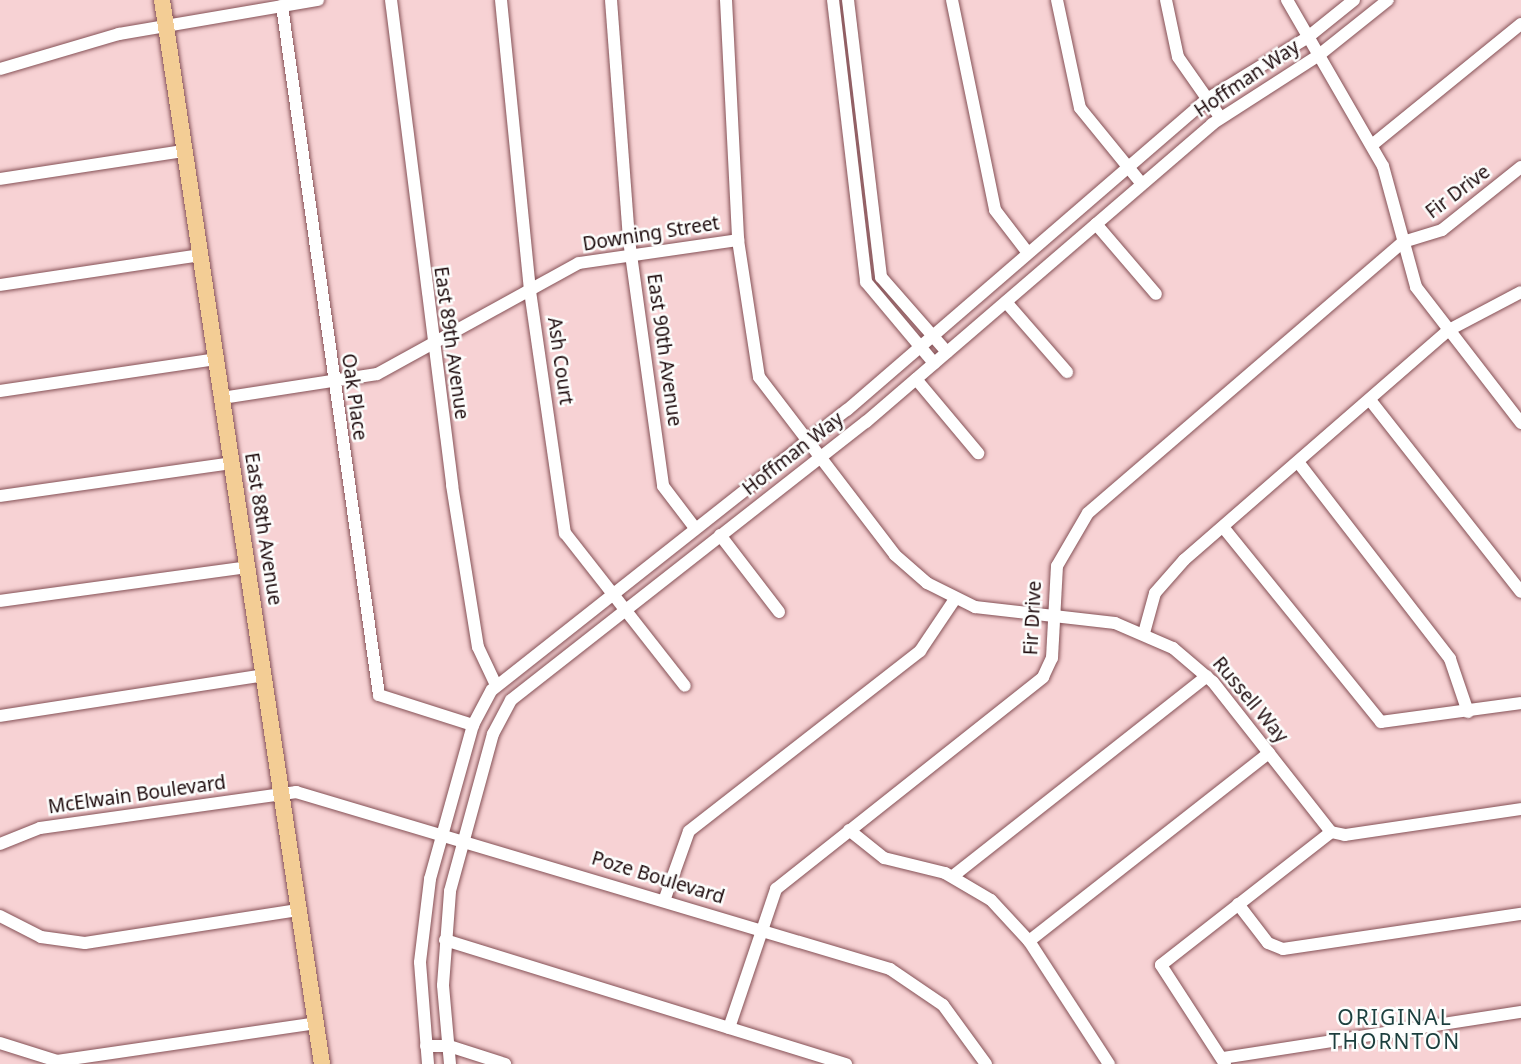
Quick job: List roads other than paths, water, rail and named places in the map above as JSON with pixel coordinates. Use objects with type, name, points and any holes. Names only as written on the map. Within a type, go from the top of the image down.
[{"type":"main road","name":"East 88th Avenue","points":[[162,0],[322,1064]]},
{"type":"street","points":[[0,69],[165,24],[318,0]]},
{"type":"street","name":"East 89th Avenue","points":[[391,0],[431,347],[476,640],[496,685]]},
{"type":"street","name":"Ash Court","points":[[501,0],[530,291],[565,533],[685,686]]},
{"type":"street","name":"East 90th Avenue","points":[[611,0],[631,255],[663,486],[695,527]]},
{"type":"street","name":"Russell Way","points":[[726,0],[738,240],[759,377],[895,555],[955,599],[1003,614],[1097,620],[1144,633],[1208,676],[1331,832]]},
{"type":"street","points":[[833,0],[866,282],[934,363]]},
{"type":"street","points":[[848,0],[881,277],[947,352]]},
{"type":"street","points":[[952,0],[995,210],[1028,253]]},
{"type":"street","points":[[1058,0],[1080,108],[1142,184]]},
{"type":"street","points":[[1166,0],[1178,57],[1220,117]]},
{"type":"street","points":[[1287,0],[1391,182],[1403,242],[1416,287],[1520,420]]},
{"type":"street","name":"Hoffman Way","points":[[428,1064],[420,936],[441,833],[473,725],[496,685],[806,441],[933,336],[1208,99],[1308,37],[1354,0]]},
{"type":"street","name":"Hoffman Way","points":[[450,1064],[445,940],[462,838],[502,711],[625,608],[820,459],[1220,117],[1319,55],[1388,0]]},
{"type":"street","name":"Oak Place","points":[[282,6],[332,381],[379,695],[473,725]]},
{"type":"street","points":[[1371,145],[1521,24]]},
{"type":"street","points":[[0,179],[184,151]]},
{"type":"street","name":"Fir Drive","points":[[729,1028],[759,929],[776,889],[1036,685],[1052,658],[1052,618],[1058,562],[1088,513],[1403,242],[1441,230],[1521,167]]},
{"type":"street","points":[[1096,224],[1156,294]]},
{"type":"street","name":"Downing Street","points":[[222,398],[377,374],[431,347],[579,263],[738,240]]},
{"type":"street","points":[[0,285],[200,255]]},
{"type":"street","points":[[1144,633],[1161,583],[1449,330],[1521,292]]},
{"type":"street","points":[[1006,302],[1067,373]]},
{"type":"street","points":[[0,391],[216,359]]},
{"type":"street","points":[[916,379],[978,453]]},
{"type":"street","points":[[1370,400],[1521,592]]},
{"type":"street","points":[[1298,462],[1450,659],[1468,712]]},
{"type":"street","points":[[0,496],[231,463]]},
{"type":"street","points":[[1223,527],[1376,720],[1393,724],[1521,704]]},
{"type":"street","points":[[720,535],[779,612]]},
{"type":"street","points":[[0,601],[247,567]]},
{"type":"street","points":[[664,901],[689,831],[927,645],[955,599]]},
{"type":"street","points":[[0,716],[264,675]]},
{"type":"street","points":[[953,876],[1208,676]]},
{"type":"street","points":[[1028,941],[1269,753]]},
{"type":"street","name":"Poze Boulevard","points":[[282,793],[462,838],[903,975],[948,1010],[986,1064]]},
{"type":"street","name":"McElwain Boulevard","points":[[0,844],[40,828],[282,793]]},
{"type":"street","points":[[1521,809],[1345,835],[1331,832],[1161,965],[1224,1061],[1521,1012]]},
{"type":"street","points":[[849,830],[884,858],[953,876],[991,900],[1028,941],[1109,1064]]},
{"type":"street","points":[[1238,904],[1268,943],[1283,949],[1521,914]]},
{"type":"street","points":[[0,916],[41,937],[85,943],[299,910]]},
{"type":"street","points":[[445,940],[846,1064]]},
{"type":"street","points":[[0,1043],[57,1061],[316,1023]]},
{"type":"street","points":[[426,1046],[449,1046],[505,1064]]},
{"type":"district","name":"ORIGINAL THORNTON","points":[[1395,1029]]}]
